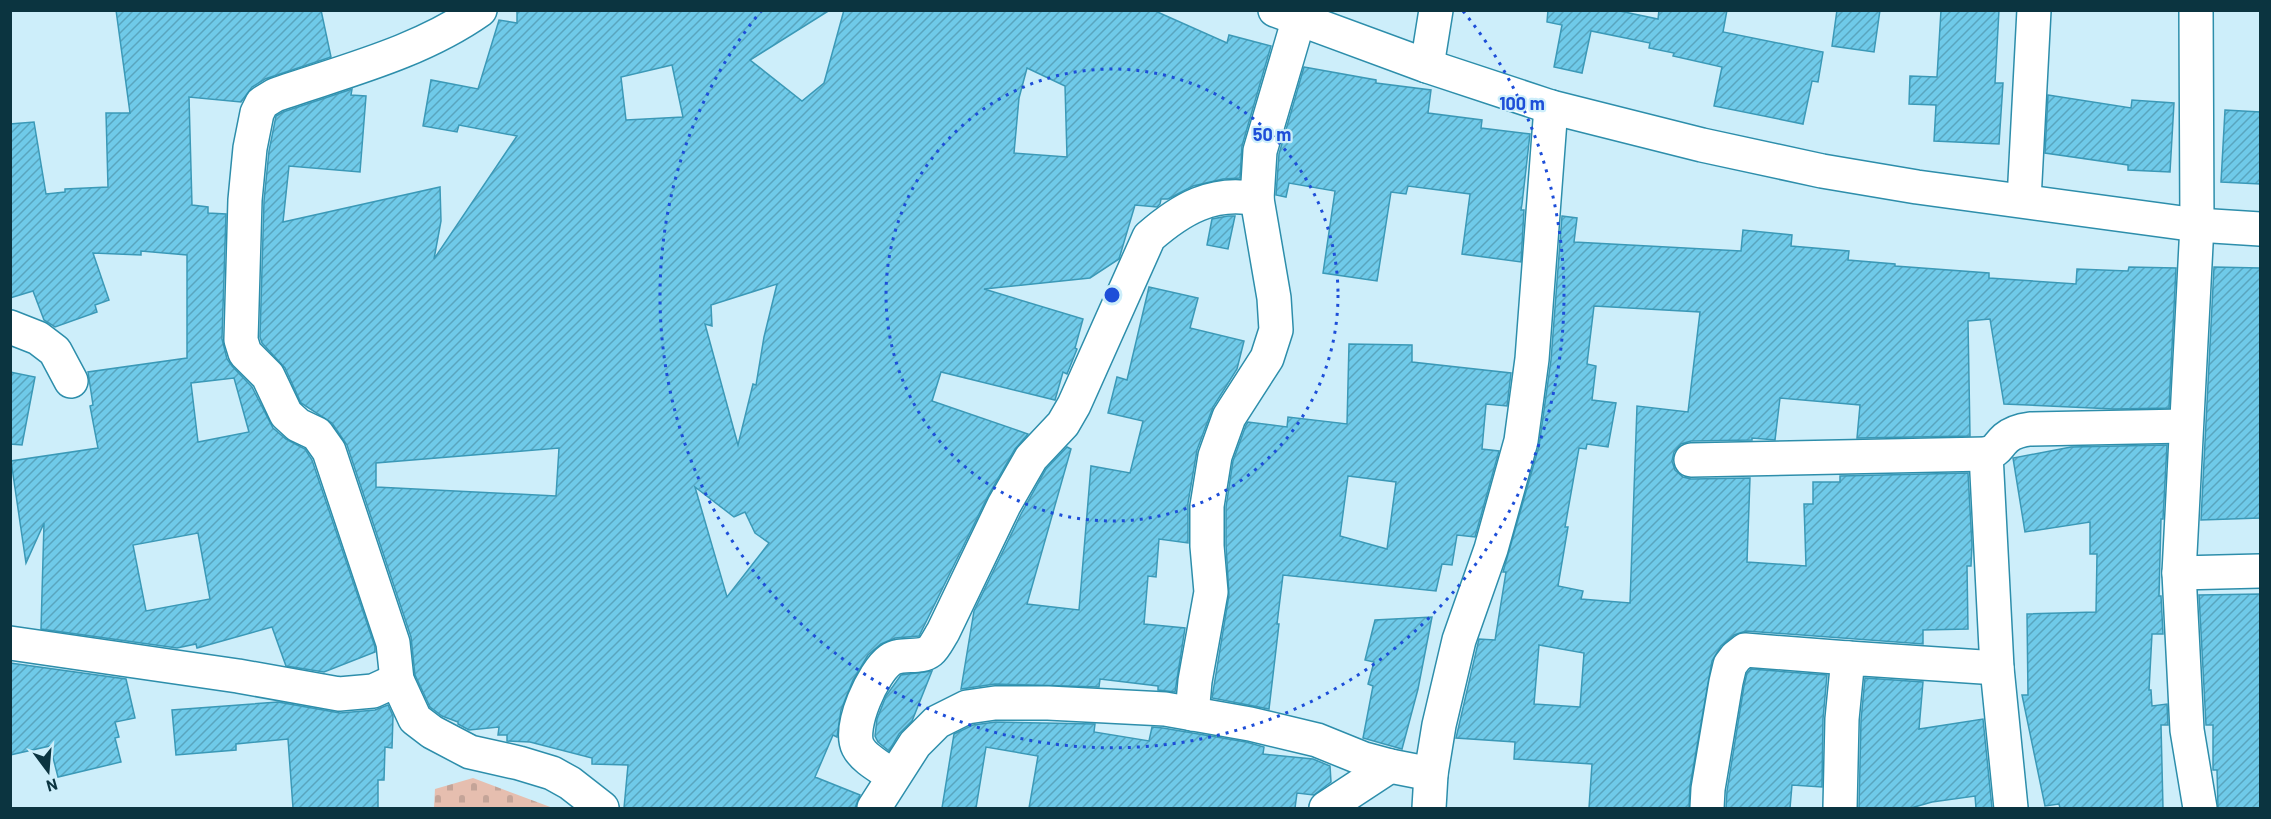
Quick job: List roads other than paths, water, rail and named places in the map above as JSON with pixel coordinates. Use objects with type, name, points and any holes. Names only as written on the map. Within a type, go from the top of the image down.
[{"type":"street","points":[[480,10],[402,51],[262,103],[257,113],[250,148],[245,200],[241,340],[245,353],[268,376],[286,414],[298,425],[317,434],[329,451],[393,643],[397,680],[415,719],[432,732],[470,752],[552,773],[570,783],[603,808]]},
{"type":"street","points":[[1427,66],[1436,10]]},
{"type":"street","points":[[2024,200],[2034,10]]},
{"type":"street","points":[[2196,10],[2197,225],[2179,573],[2187,730],[2200,808]]},
{"type":"street","points":[[1192,714],[1195,681],[1211,592],[1207,546],[1207,506],[1215,456],[1230,417],[1267,358],[1276,330],[1274,298],[1257,199],[1260,151],[1287,14],[1427,66],[1551,107],[1702,145],[1822,171],[1917,187],[2197,225],[2260,229]]},
{"type":"street","points":[[1429,808],[1431,774],[1439,725],[1459,640],[1494,539],[1521,441],[1532,359],[1551,107]]},
{"type":"street","points":[[893,776],[858,748],[855,738],[857,720],[865,696],[889,660],[926,653],[934,646],[943,632],[1009,496],[1031,458],[1063,424],[1074,405],[1149,237],[1165,223],[1192,206],[1209,200],[1243,196],[1257,199]]},
{"type":"street","points":[[10,327],[38,338],[55,351],[71,381]]},
{"type":"street","points":[[1690,460],[1986,454],[1996,451],[2006,438],[2018,431],[2030,429],[2186,426]]},
{"type":"street","points":[[1986,454],[1997,668],[2011,808]]},
{"type":"street","points":[[2179,573],[2260,571]]},
{"type":"street","points":[[10,643],[238,676],[339,694],[372,691],[397,680]]},
{"type":"street","points":[[1707,808],[1721,707],[1730,665],[1745,650],[1997,668]]},
{"type":"street","points":[[1840,808],[1842,719],[1848,658]]},
{"type":"street","points":[[874,808],[915,744],[937,722],[967,707],[995,703],[1048,703],[1165,709],[1250,724],[1317,740],[1364,759],[1431,774]]},
{"type":"street","points":[[1326,808],[1390,766]]}]
